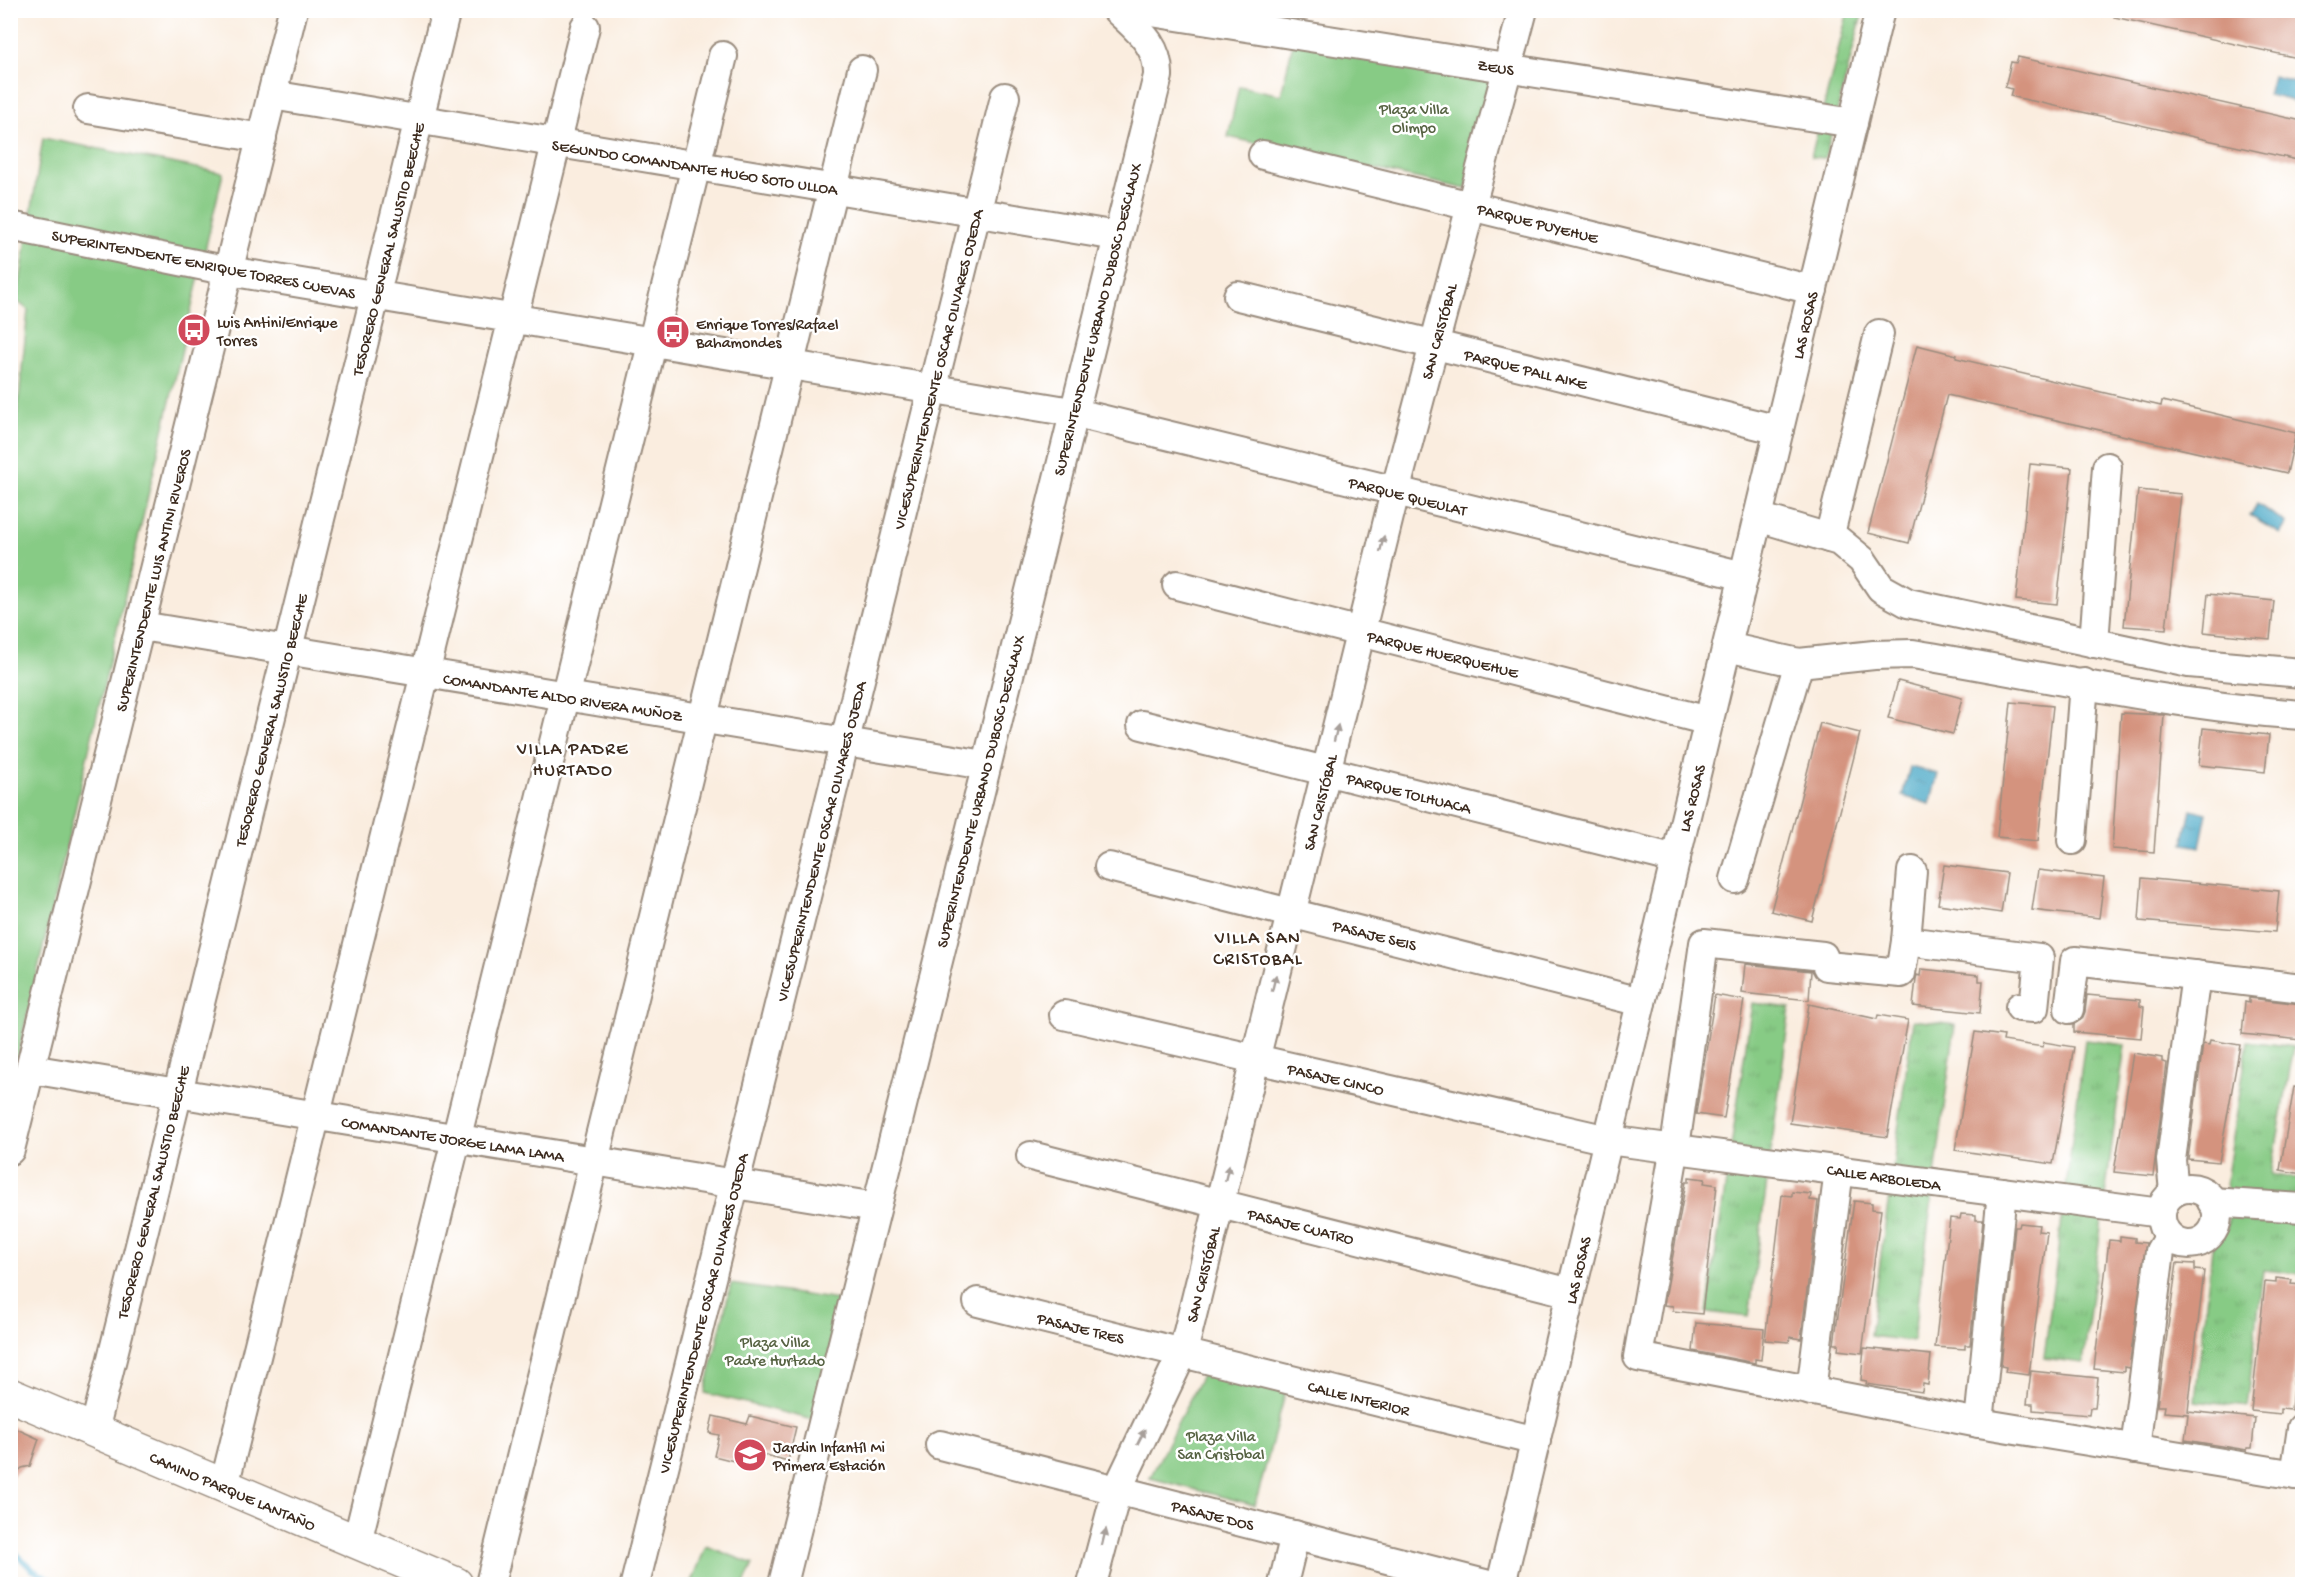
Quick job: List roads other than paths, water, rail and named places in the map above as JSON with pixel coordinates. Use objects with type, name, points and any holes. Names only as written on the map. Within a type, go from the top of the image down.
[{"type":"main road","name":"CAMINO PARQUE LANTAÑO","points":[[10,1395],[456,1584]]},
{"type":"street","name":"SUPERINTENDENTE LUIS ANTINI RIVEROS","points":[[10,1150],[293,10]]},
{"type":"street","name":"TESORERO GENERAL SALUSTIO BEECHE","points":[[94,1431],[446,10]]},
{"type":"street","name":"SUPERINTENDENTE URBANO DUBOSC DESCLAUX","points":[[783,1584],[1158,68],[1151,45],[1118,10]]},
{"type":"street","name":"ZEUS","points":[[1139,10],[1853,123]]},
{"type":"street","name":"SAN CRISTÓBAL","points":[[1092,1584],[1117,1490],[1183,1352],[1395,492],[1522,10]]},
{"type":"street","name":"LAS ROSAS","points":[[1501,1584],[1880,10]]},
{"type":"street","points":[[224,1486],[585,27]]},
{"type":"street","points":[[357,1542],[723,56]]},
{"type":"street","points":[[490,1584],[862,70]]},
{"type":"street","name":"SEGUNDO COMANDANTE HUGO SOTO ULLOA","points":[[272,95],[1117,236]]},
{"type":"street","name":"VICESUPERINTENDENTE OSCAR OLIVARES OJEDA","points":[[635,1584],[1005,98]]},
{"type":"street","points":[[88,109],[262,138]]},
{"type":"street","name":"PARQUE PUYEHUE","points":[[1263,155],[1813,290]]},
{"type":"street","name":"SUPERINTENDENTE ENRIQUE TORRES CUEVAS","points":[[10,226],[229,271],[1072,412]]},
{"type":"street","name":"PARQUE PALL AIKE","points":[[1238,296],[1779,430]]},
{"type":"street","points":[[1829,538],[1879,334]]},
{"type":"street","name":"PARQUE QUEULAT","points":[[1072,412],[1744,576]]},
{"type":"street","points":[[2094,643],[2107,466]]},
{"type":"street","points":[[1758,517],[1839,541],[1862,560],[1881,588],[1908,603],[2189,663],[2302,673]]},
{"type":"street","name":"PARQUE HUERQUEHUE","points":[[1177,585],[1709,721]]},
{"type":"street","name":"COMANDANTE ALDO RIVERA MUÑOZ","points":[[141,626],[985,765]]},
{"type":"street","points":[[1727,647],[1799,663],[1874,655],[1913,654],[2265,712],[2302,715]]},
{"type":"street","points":[[1735,879],[1799,663]]},
{"type":"street","points":[[2072,840],[2084,683]]},
{"type":"street","name":"PARQUE TOLHUACA","points":[[1142,725],[1676,859]]},
{"type":"street","name":"PASAJE SEIS","points":[[1109,867],[1641,1002]]},
{"type":"street","points":[[1912,871],[1901,973],[1827,966],[1823,956],[1704,944],[1675,1147],[1638,1357],[1979,1423],[2299,1475],[2302,1428]]},
{"type":"street","points":[[1906,941],[2039,958],[2034,1008],[2020,1007]]},
{"type":"street","points":[[2069,1009],[2075,961],[2302,988]]},
{"type":"street","points":[[2135,1449],[2160,1251],[2168,1214],[2171,1160],[2196,975]]},
{"type":"street","name":"PASAJE CINCO","points":[[1064,1014],[1608,1140]]},
{"type":"street","name":"COMANDANTE JORGE LAMA LAMA","points":[[30,1069],[876,1207]]},
{"type":"street","name":"CALLE ARBOLEDA","points":[[1608,1140],[1675,1147],[2168,1214]]},
{"type":"street","name":"PASAJE CUATRO","points":[[1031,1156],[1571,1293]]},
{"type":"street","points":[[1811,1390],[1839,1170]]},
{"type":"street","points":[[2193,1189],[2206,1195],[2212,1202],[2216,1223],[2206,1238],[2186,1244],[2168,1214],[2193,1189]]},
{"type":"street","points":[[1979,1423],[2002,1191]]},
{"type":"street","points":[[2212,1202],[2302,1208]]},
{"type":"street","name":"PASAJE TRES","points":[[978,1302],[1183,1352]]},
{"type":"street","name":"CALLE INTERIOR","points":[[1183,1352],[1536,1441]]},
{"type":"street","name":"PASAJE DOS","points":[[940,1445],[1485,1584]]},
{"type":"street","points":[[1283,1584],[1295,1535]]},
{"type":"water","points":[[2273,76],[2302,83],[2297,102],[2268,95]]},
{"type":"water","points":[[2257,504],[2287,523],[2280,534],[2250,516]]},
{"type":"water","points":[[1910,767],[1938,774],[1930,804],[1902,796]]},
{"type":"water","points":[[2191,809],[2207,813],[2200,847],[2183,844]]},
{"type":"waterway","points":[[10,318],[10,334]]},
{"type":"waterway","points":[[10,1548],[33,1570],[58,1584]]},
{"type":"place","name":"Luis Antini/Enrique Torres","points":[[194,330]]},
{"type":"place","name":"Enrique Torres/Rafael Bahamondes","points":[[673,332]]},
{"type":"place","name":"Jardin Infantíl Mi Primera Estación","points":[[750,1455]]},
{"type":"district","name":"VILLA PADRE HURTADO","points":[[573,758]]},
{"type":"district","name":"VILLA SAN CRISTOBAL","points":[[1258,947]]},
{"type":"park label","name":"Plaza Villa Olimpo","points":[[1414,117]]},
{"type":"park label","name":"Plaza Villa Padre Hurtado","points":[[775,1350]]},
{"type":"park label","name":"Plaza Villa San Cristobal","points":[[1221,1444]]}]
